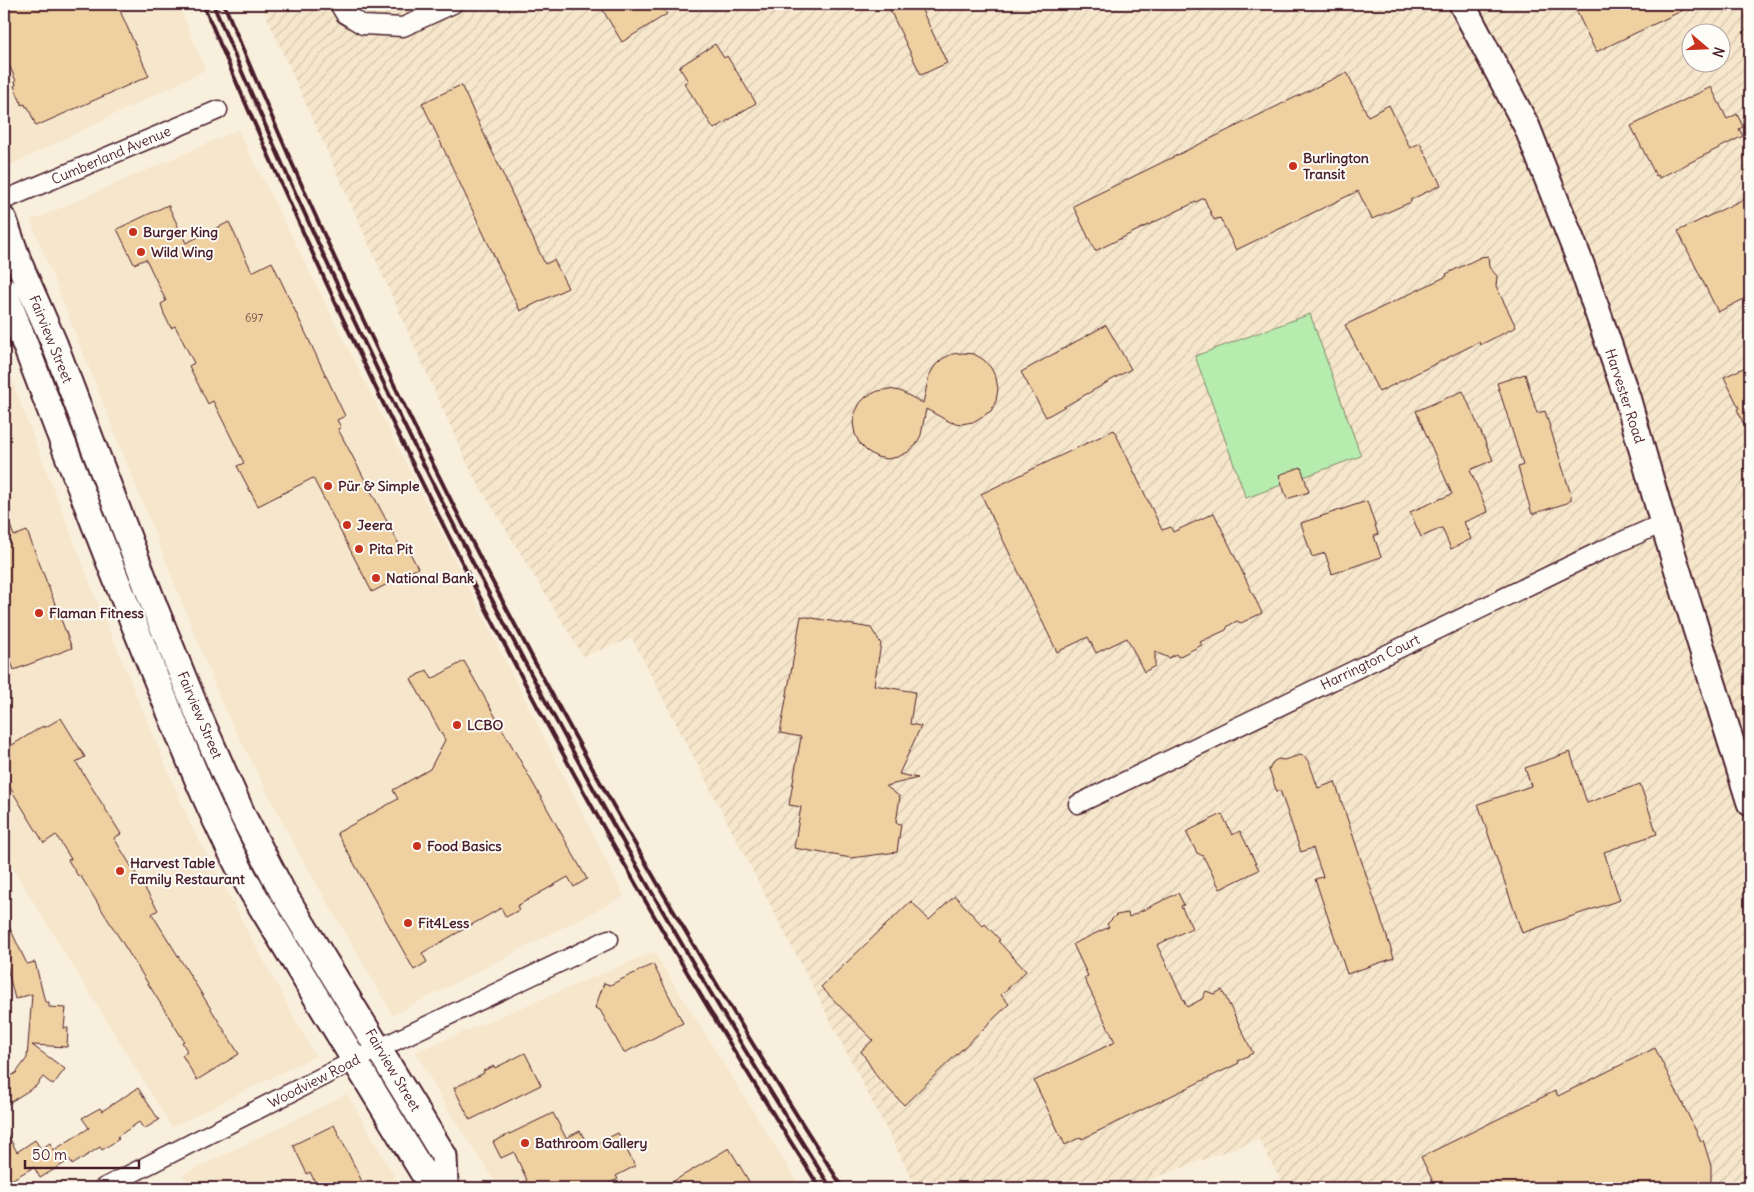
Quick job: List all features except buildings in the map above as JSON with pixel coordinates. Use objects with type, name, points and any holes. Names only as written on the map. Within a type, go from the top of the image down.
[{"type":"main road","name":"Harvester Road","points":[[1462,4],[1526,127],[1581,264],[1627,397],[1662,523],[1750,803]]},
{"type":"main road","name":"Fairview Street","points":[[4,220],[19,263],[54,344],[155,608],[199,716],[243,816],[282,891],[444,1156],[446,1186]]},
{"type":"main road","name":"Fairview Street","points":[[4,290],[190,765],[234,859],[426,1176],[446,1186]]},
{"type":"street","points":[[339,4],[345,14],[363,25],[403,27],[453,4]]},
{"type":"street","name":"Cumberland Avenue","points":[[4,200],[218,110]]},
{"type":"street","name":"Harrington Court","points":[[1078,804],[1602,550],[1662,523]]},
{"type":"street","name":"Woodview Road","points":[[103,1188],[355,1060],[609,939]]},
{"type":"shaded area","points":[[4,4],[178,4],[205,70],[11,165],[4,149]]},
{"type":"shaded area","points":[[261,4],[1750,4],[1750,1188],[1285,1188],[1259,1139],[1127,1188],[917,1188],[632,638],[583,656],[472,474]]},
{"type":"shaded area","points":[[238,130],[624,896],[393,1015],[296,848],[224,708],[31,221]]},
{"type":"shaded area","points":[[4,361],[97,601],[191,826],[315,1056],[172,1127],[4,854],[4,722],[11,719],[4,701]]},
{"type":"shaded area","points":[[654,952],[801,1188],[499,1188],[449,1112],[416,1052]]},
{"type":"shaded area","points":[[347,1094],[401,1188],[191,1188],[183,1175]]},
{"type":"green space","points":[[1310,314],[1361,456],[1246,498],[1195,356]]},
{"type":"railway","points":[[203,4],[269,157],[338,309],[486,609],[564,757],[646,902],[731,1046],[820,1188]]},
{"type":"railway","points":[[213,4],[279,157],[349,310],[421,460],[497,609],[576,757],[658,902],[743,1046],[831,1188]]},
{"type":"railway","points":[[224,4],[290,158],[359,310],[431,461],[507,610],[586,757],[669,903],[754,1047],[843,1188]]},
{"type":"place","name":"Burlington Transit","points":[[1293,166]]},
{"type":"place","name":"Burger King","points":[[133,232]]},
{"type":"place","name":"Wild Wing","points":[[141,252]]},
{"type":"place","name":"Pür & Simple","points":[[328,486]]},
{"type":"place","name":"Jeera","points":[[347,525]]},
{"type":"place","name":"Pita Pit","points":[[359,549]]},
{"type":"place","name":"National Bank","points":[[376,578]]},
{"type":"place","name":"Flaman Fitness","points":[[39,613]]},
{"type":"place","name":"LCBO","points":[[457,725]]},
{"type":"place","name":"Food Basics","points":[[417,846]]},
{"type":"place","name":"Harvest Table Family Restaurant","points":[[120,871]]},
{"type":"place","name":"Fit4Less","points":[[408,923]]},
{"type":"place","name":"Bathroom Gallery","points":[[525,1143]]}]
